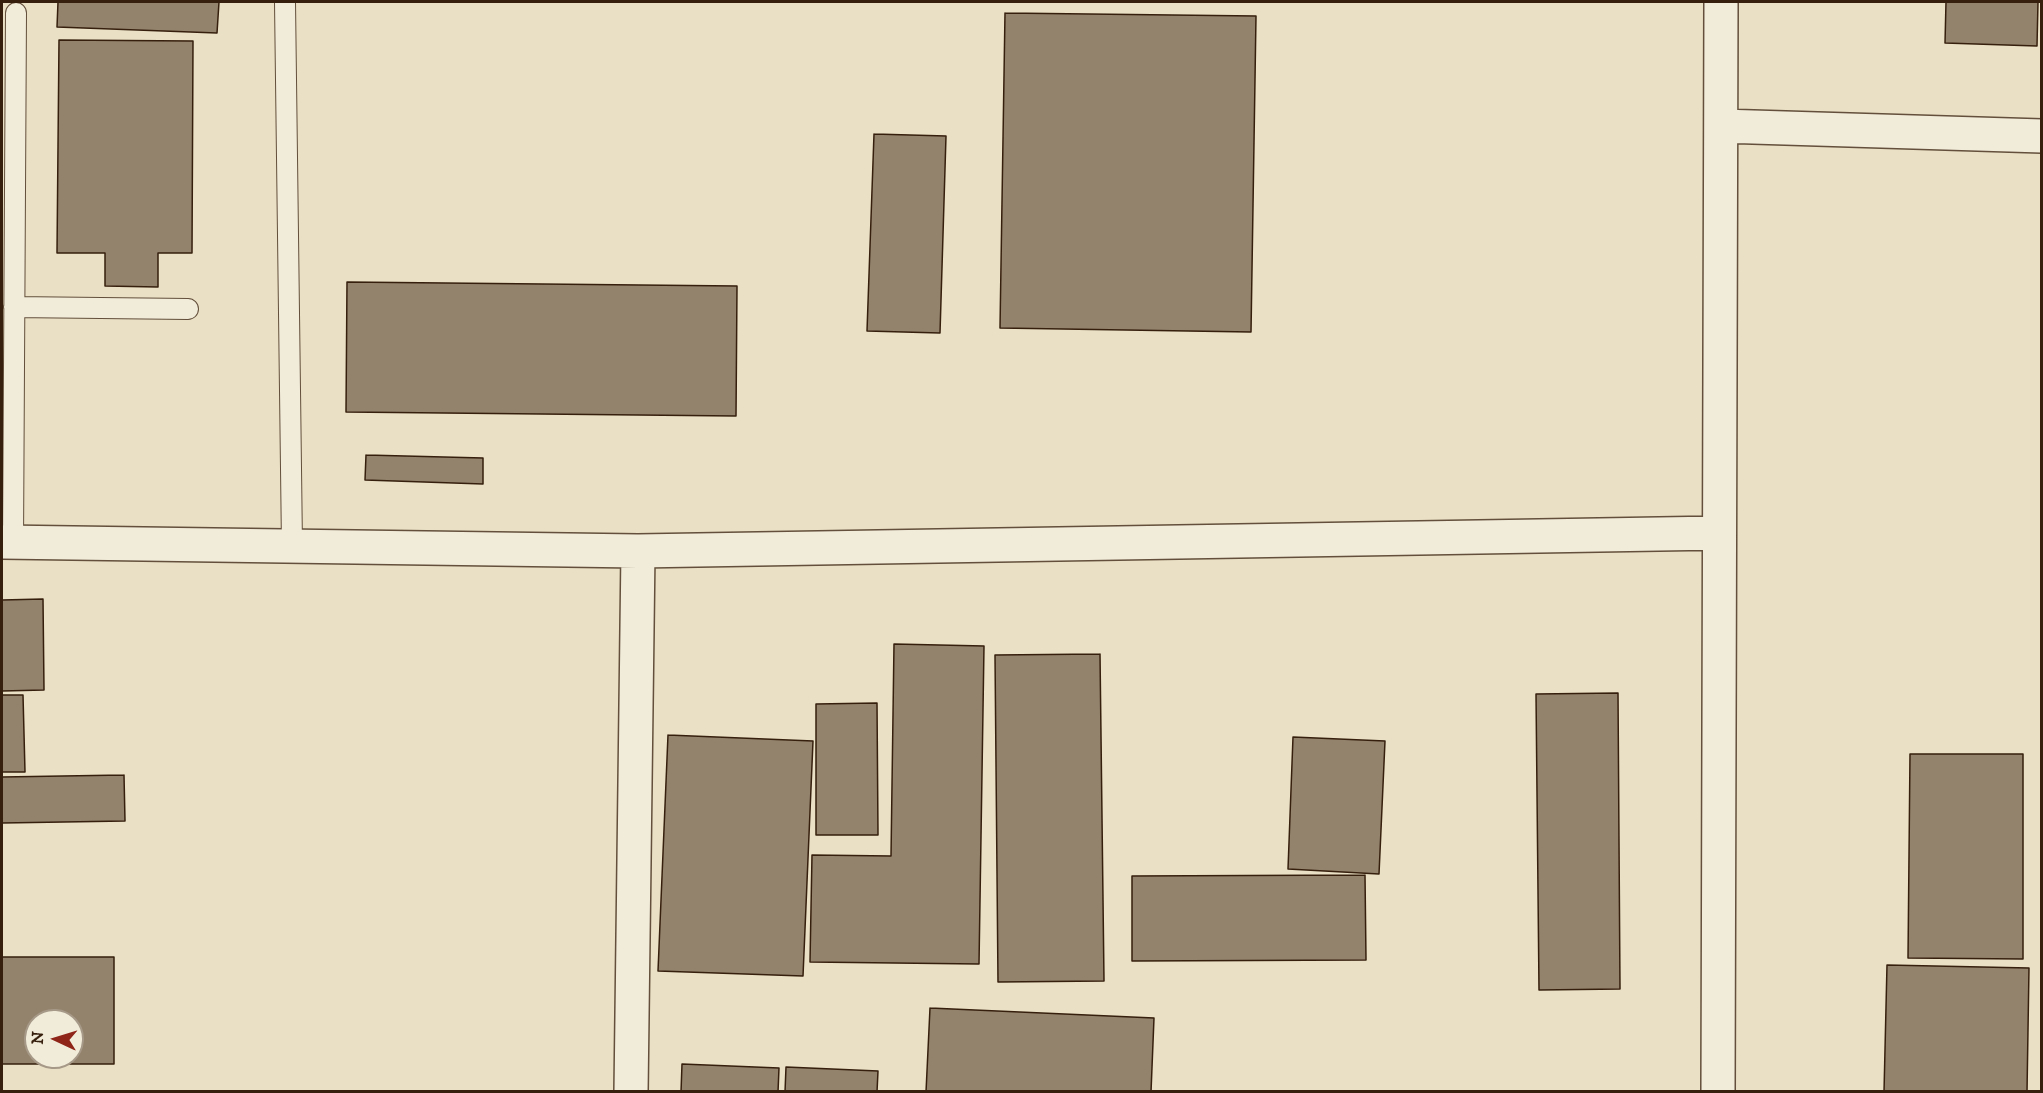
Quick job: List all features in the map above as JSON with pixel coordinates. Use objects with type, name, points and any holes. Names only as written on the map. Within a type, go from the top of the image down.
[{"type":"street","points":[[1718,1092],[1721,2]]},
{"type":"street","points":[[1721,126],[2042,136]]},
{"type":"street","points":[[7,542],[638,551],[1719,533]]},
{"type":"street","points":[[631,1092],[638,551]]},
{"type":"lane","points":[[285,2],[292,546]]},
{"type":"lane","points":[[7,542],[14,307],[16,13]]},
{"type":"lane","points":[[14,307],[188,309]]},
{"type":"building","points":[[58,2],[219,2],[217,33],[57,27]]},
{"type":"building","points":[[1946,2],[2038,2],[2037,46],[1945,43]]},
{"type":"building","points":[[1005,13],[1256,16],[1251,332],[1000,328]]},
{"type":"building","points":[[59,40],[193,41],[192,253],[158,253],[158,287],[105,286],[105,253],[57,253]]},
{"type":"building","points":[[874,134],[946,136],[940,333],[867,331]]},
{"type":"building","points":[[347,282],[737,286],[736,416],[346,412]]},
{"type":"building","points":[[366,455],[483,458],[483,484],[365,480]]},
{"type":"building","points":[[43,599],[44,690],[2,691],[2,600]]},
{"type":"building","points":[[894,644],[984,646],[979,964],[810,962],[812,855],[891,856]]},
{"type":"building","points":[[1100,654],[1104,981],[998,982],[995,655]]},
{"type":"building","points":[[1618,693],[1620,989],[1539,990],[1536,694]]},
{"type":"building","points":[[2,695],[23,695],[25,772],[2,772]]},
{"type":"building","points":[[877,703],[878,835],[816,835],[816,704]]},
{"type":"building","points":[[668,735],[813,741],[803,976],[658,971]]},
{"type":"building","points":[[1293,737],[1385,741],[1379,874],[1288,869]]},
{"type":"building","points":[[1910,754],[2023,754],[2023,959],[1908,958]]},
{"type":"building","points":[[124,775],[125,821],[2,823],[2,777]]},
{"type":"building","points":[[1365,875],[1366,960],[1132,961],[1132,876]]},
{"type":"building","points":[[2,957],[114,957],[114,1064],[84,1064],[84,1009],[24,1009],[24,1064],[2,1064]]},
{"type":"building","points":[[1887,965],[2029,968],[2027,1092],[1884,1092]]},
{"type":"building","points":[[930,1008],[1154,1018],[1151,1092],[926,1092]]},
{"type":"building","points":[[682,1064],[779,1068],[778,1092],[681,1092]]},
{"type":"building","points":[[786,1067],[878,1071],[877,1092],[785,1092]]}]
